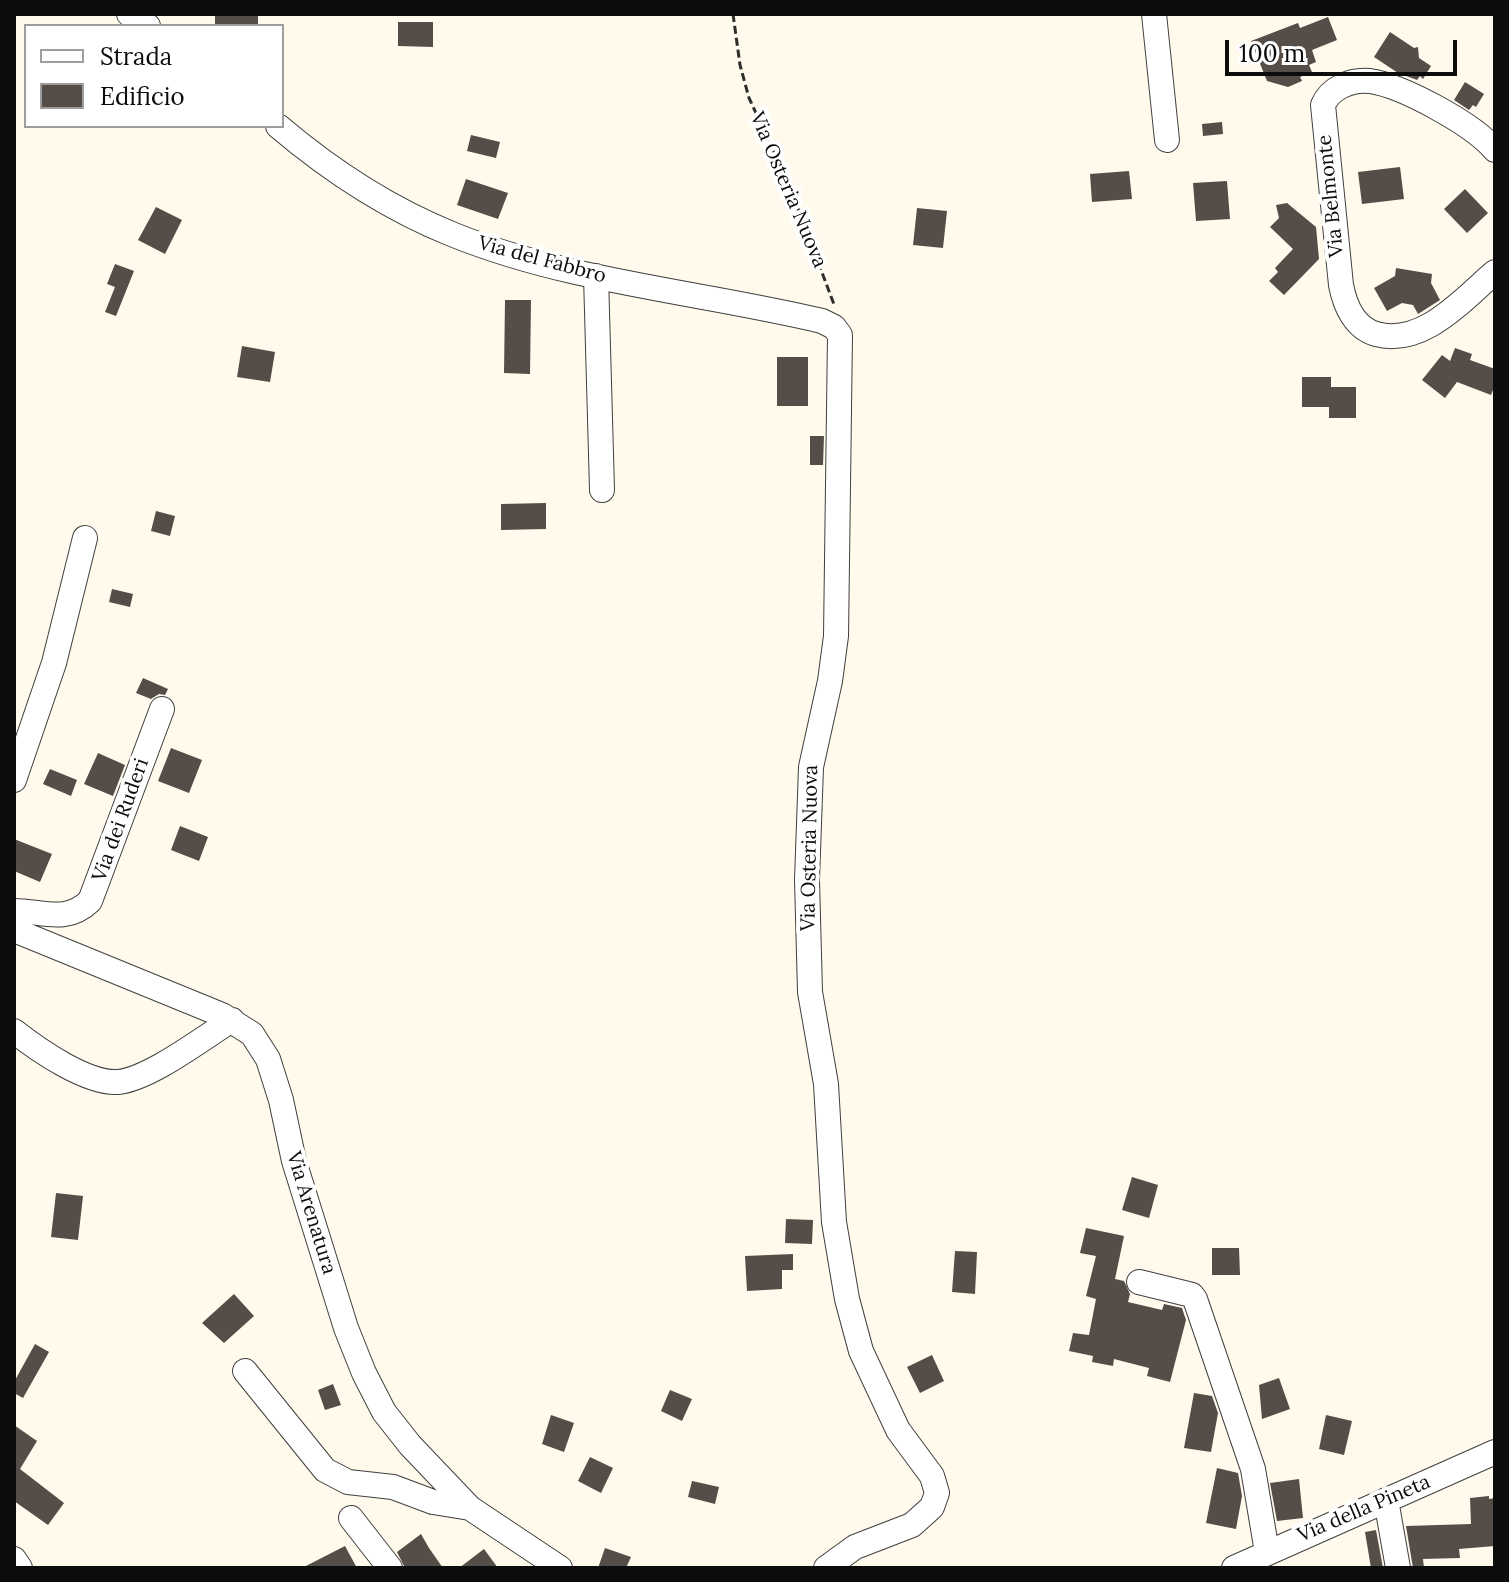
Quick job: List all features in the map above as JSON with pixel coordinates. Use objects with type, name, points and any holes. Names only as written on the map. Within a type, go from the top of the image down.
[{"type":"street","points":[[1154,14],[1167,140]]},
{"type":"street","name":"Via Belmonte","points":[[1495,150],[1456,118],[1377,83],[1358,81],[1340,87],[1326,98],[1323,105],[1341,285],[1346,304],[1357,322],[1370,332],[1384,336],[1417,331],[1440,319],[1495,272]]},
{"type":"street","name":"Via del Fabbro","points":[[281,128],[354,183],[428,223],[485,246],[596,276],[818,320],[834,327]]},
{"type":"street","points":[[596,276],[602,490]]},
{"type":"street","name":"Via Osteria Nuova","points":[[826,1568],[855,1547],[912,1525],[932,1507],[937,1493],[932,1476],[906,1444],[890,1415],[861,1351],[851,1320],[834,1222],[825,1076],[810,992],[807,894],[809,787],[814,747],[832,670],[836,624],[841,344],[840,335],[834,327]]},
{"type":"street","points":[[14,780],[54,663],[85,538]]},
{"type":"street","name":"Via dei Ruderi","points":[[14,911],[56,916],[75,912],[90,901],[162,709]]},
{"type":"street","name":"Via Arenatura","points":[[14,930],[232,1020],[252,1034],[268,1059],[281,1100],[294,1161],[346,1328],[364,1373],[394,1427],[470,1508],[560,1568]]},
{"type":"street","points":[[14,1031],[90,1077],[120,1082],[146,1073],[232,1020]]},
{"type":"street","points":[[1139,1282],[1192,1295],[1195,1299],[1253,1469],[1267,1552]]},
{"type":"street","points":[[245,1371],[325,1470],[335,1477],[355,1484],[393,1487],[433,1502],[470,1508]]},
{"type":"street","name":"Via della Pineta","points":[[1234,1568],[1495,1452]]},
{"type":"street","points":[[1386,1500],[1398,1568]]},
{"type":"street","points":[[351,1518],[390,1568]]},
{"type":"street","points":[[14,1559],[20,1568]]},
{"type":"path","name":"Via Osteria Nuova","points":[[733,14],[745,88],[788,182],[834,302],[834,327]]},
{"type":"building","points":[[215,14],[258,14],[258,24],[215,24]]},
{"type":"building","points":[[1328,17],[1337,40],[1312,50],[1316,62],[1309,65],[1312,72],[1288,87],[1267,81],[1251,41],[1298,23],[1300,28]]},
{"type":"building","points":[[398,22],[433,22],[433,47],[398,46]]},
{"type":"building","points":[[1390,32],[1414,48],[1418,47],[1419,58],[1431,66],[1423,79],[1398,73],[1374,57]]},
{"type":"building","points":[[1465,82],[1484,94],[1476,107],[1473,105],[1469,110],[1454,100]]},
{"type":"building","points":[[1222,122],[1223,134],[1203,136],[1202,124]]},
{"type":"building","points":[[471,135],[500,142],[496,158],[467,151]]},
{"type":"building","points":[[1400,167],[1404,199],[1362,204],[1358,172]]},
{"type":"building","points":[[1129,171],[1132,199],[1092,202],[1090,174]]},
{"type":"building","points":[[466,179],[508,193],[498,219],[457,205]]},
{"type":"building","points":[[1227,181],[1230,219],[1196,221],[1193,183]]},
{"type":"building","points":[[1465,189],[1488,213],[1467,233],[1444,209]]},
{"type":"building","points":[[1287,203],[1316,227],[1319,259],[1284,295],[1269,281],[1278,272],[1275,268],[1293,249],[1270,227],[1279,218],[1276,205]]},
{"type":"building","points":[[156,207],[182,220],[165,254],[138,240]]},
{"type":"building","points":[[917,208],[947,211],[943,248],[913,245]]},
{"type":"building","points":[[115,264],[134,271],[116,316],[105,312],[115,287],[107,284]]},
{"type":"building","points":[[1396,268],[1432,274],[1431,283],[1440,300],[1418,314],[1413,305],[1402,303],[1387,311],[1374,288],[1395,276]]},
{"type":"building","points":[[505,300],[531,300],[530,374],[504,373]]},
{"type":"building","points":[[242,346],[275,352],[270,382],[237,377]]},
{"type":"building","points":[[1455,348],[1472,354],[1470,360],[1495,369],[1495,385],[1491,395],[1457,382],[1445,398],[1422,380],[1442,355],[1450,361]]},
{"type":"building","points":[[777,357],[808,357],[808,406],[777,406]]},
{"type":"building","points":[[1302,377],[1331,377],[1331,387],[1356,387],[1356,418],[1329,418],[1329,407],[1302,407]]},
{"type":"building","points":[[810,436],[824,436],[823,465],[810,465]]},
{"type":"building","points":[[546,503],[546,529],[501,530],[501,504]]},
{"type":"building","points":[[156,511],[175,516],[170,536],[151,531]]},
{"type":"building","points":[[112,589],[133,594],[130,607],[109,602]]},
{"type":"building","points":[[143,678],[168,689],[165,695],[159,694],[151,699],[136,693]]},
{"type":"building","points":[[171,748],[202,760],[189,793],[158,781]]},
{"type":"building","points":[[98,753],[125,765],[113,796],[84,784]]},
{"type":"building","points":[[50,769],[77,780],[71,796],[43,784]]},
{"type":"building","points":[[180,826],[208,837],[199,861],[171,850]]},
{"type":"building","points":[[14,839],[52,854],[40,882],[14,871]]},
{"type":"building","points":[[1132,1177],[1158,1185],[1149,1218],[1122,1210]]},
{"type":"building","points":[[56,1193],[83,1196],[78,1240],[51,1237]]},
{"type":"building","points":[[786,1219],[813,1220],[812,1244],[785,1243]]},
{"type":"building","points":[[1086,1228],[1124,1236],[1115,1279],[1124,1281],[1130,1294],[1128,1302],[1162,1310],[1164,1304],[1182,1308],[1186,1320],[1170,1382],[1147,1376],[1149,1368],[1114,1359],[1113,1366],[1092,1362],[1093,1356],[1069,1351],[1073,1333],[1089,1335],[1096,1299],[1086,1296],[1096,1256],[1080,1253]]},
{"type":"building","points":[[1212,1248],[1239,1248],[1240,1275],[1212,1275]]},
{"type":"building","points":[[955,1251],[977,1252],[975,1294],[952,1292]]},
{"type":"building","points":[[793,1254],[793,1270],[782,1270],[782,1289],[747,1291],[745,1256]]},
{"type":"building","points":[[234,1294],[254,1316],[224,1343],[202,1323]]},
{"type":"building","points":[[35,1344],[49,1352],[23,1398],[14,1393],[14,1382]]},
{"type":"building","points":[[932,1355],[944,1381],[920,1393],[907,1367]]},
{"type":"building","points":[[1279,1378],[1290,1409],[1262,1419],[1259,1385]]},
{"type":"building","points":[[333,1384],[341,1405],[325,1410],[318,1390]]},
{"type":"building","points":[[670,1390],[692,1399],[682,1421],[661,1411]]},
{"type":"building","points":[[1194,1393],[1212,1396],[1218,1413],[1211,1452],[1184,1448]]},
{"type":"building","points":[[551,1415],[574,1423],[564,1452],[542,1444]]},
{"type":"building","points":[[1326,1415],[1352,1421],[1344,1455],[1319,1449]]},
{"type":"building","points":[[14,1425],[37,1441],[20,1469],[64,1503],[48,1525],[14,1501]]},
{"type":"building","points":[[590,1457],[613,1468],[601,1493],[578,1481]]},
{"type":"building","points":[[1217,1468],[1238,1473],[1242,1496],[1236,1529],[1206,1523]]},
{"type":"building","points":[[1299,1479],[1303,1518],[1277,1521],[1270,1483]]},
{"type":"building","points":[[692,1481],[719,1487],[715,1504],[688,1497]]},
{"type":"building","points":[[1489,1496],[1489,1499],[1495,1498],[1495,1546],[1459,1549],[1460,1558],[1423,1559],[1424,1568],[1413,1568],[1406,1526],[1471,1524],[1470,1498]]},
{"type":"building","points":[[1376,1530],[1383,1568],[1371,1568],[1365,1532]]},
{"type":"building","points":[[421,1534],[443,1568],[405,1568],[397,1552]]},
{"type":"building","points":[[345,1546],[357,1568],[302,1568]]},
{"type":"building","points":[[605,1548],[631,1557],[626,1568],[598,1568]]},
{"type":"building","points":[[484,1549],[498,1568],[459,1568]]}]
